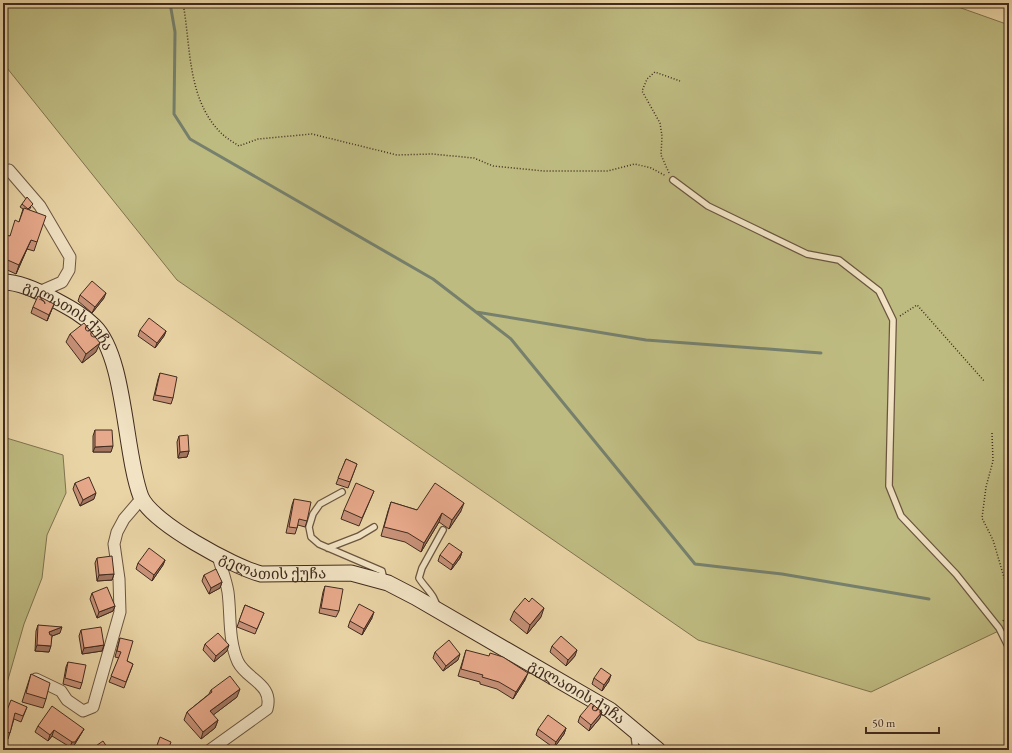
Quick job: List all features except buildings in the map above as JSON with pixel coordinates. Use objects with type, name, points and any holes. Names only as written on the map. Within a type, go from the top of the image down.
[{"type":"main road","name":"გელათის ქუჩა","points":[[3,282],[39,292],[78,312],[95,327],[108,348],[116,372],[134,469],[142,498],[151,510],[161,519],[218,556],[249,571],[262,574],[351,573],[384,582],[438,610],[610,710],[658,750]]},
{"type":"street","points":[[9,170],[40,206],[70,257],[69,270],[62,282],[39,292]]},
{"type":"street","points":[[32,677],[61,691],[67,700],[83,711],[93,707],[120,612],[120,579],[114,544],[117,532],[124,518],[142,498]]},
{"type":"street","points":[[210,750],[267,709],[269,701],[267,692],[239,664],[232,647],[228,590],[218,556]]},
{"type":"lane","points":[[673,180],[708,206],[800,251],[807,254],[840,260],[879,291],[893,320],[889,486],[901,516],[956,574],[999,628],[1009,648]]},
{"type":"lane","points":[[342,492],[320,504],[313,514],[309,527],[311,537],[319,544],[382,571],[384,582]]},
{"type":"lane","points":[[328,548],[359,536],[374,527]]},
{"type":"lane","points":[[438,610],[436,600],[425,588],[419,578],[422,568],[443,530]]},
{"type":"lane","points":[[634,730],[636,750]]},
{"type":"path","points":[[183,3],[191,72],[201,106],[221,134],[239,146],[258,139],[312,134],[397,155],[432,154],[467,158],[494,166],[544,171],[608,170],[635,164],[651,168],[673,180]]},
{"type":"path","points":[[673,180],[661,155],[662,136],[660,123],[642,92],[647,79],[655,72],[680,80]]},
{"type":"path","points":[[893,320],[917,305],[985,382]]},
{"type":"path","points":[[992,433],[993,461],[986,487],[982,518],[992,540],[1006,584],[1009,606]]},
{"type":"path","points":[[999,628],[1009,612]]},
{"type":"shaded area","points":[[3,3],[947,3],[1009,25],[1009,626],[871,692],[698,640],[177,280],[3,63]]},
{"type":"shaded area","points":[[3,437],[63,455],[66,493],[47,535],[42,578],[24,624],[3,697]]},
{"type":"waterway","points":[[170,3],[175,32],[174,114],[190,139],[433,279],[511,339],[695,564],[782,574],[929,599]]},
{"type":"waterway","points":[[476,312],[646,340],[821,353]]}]
